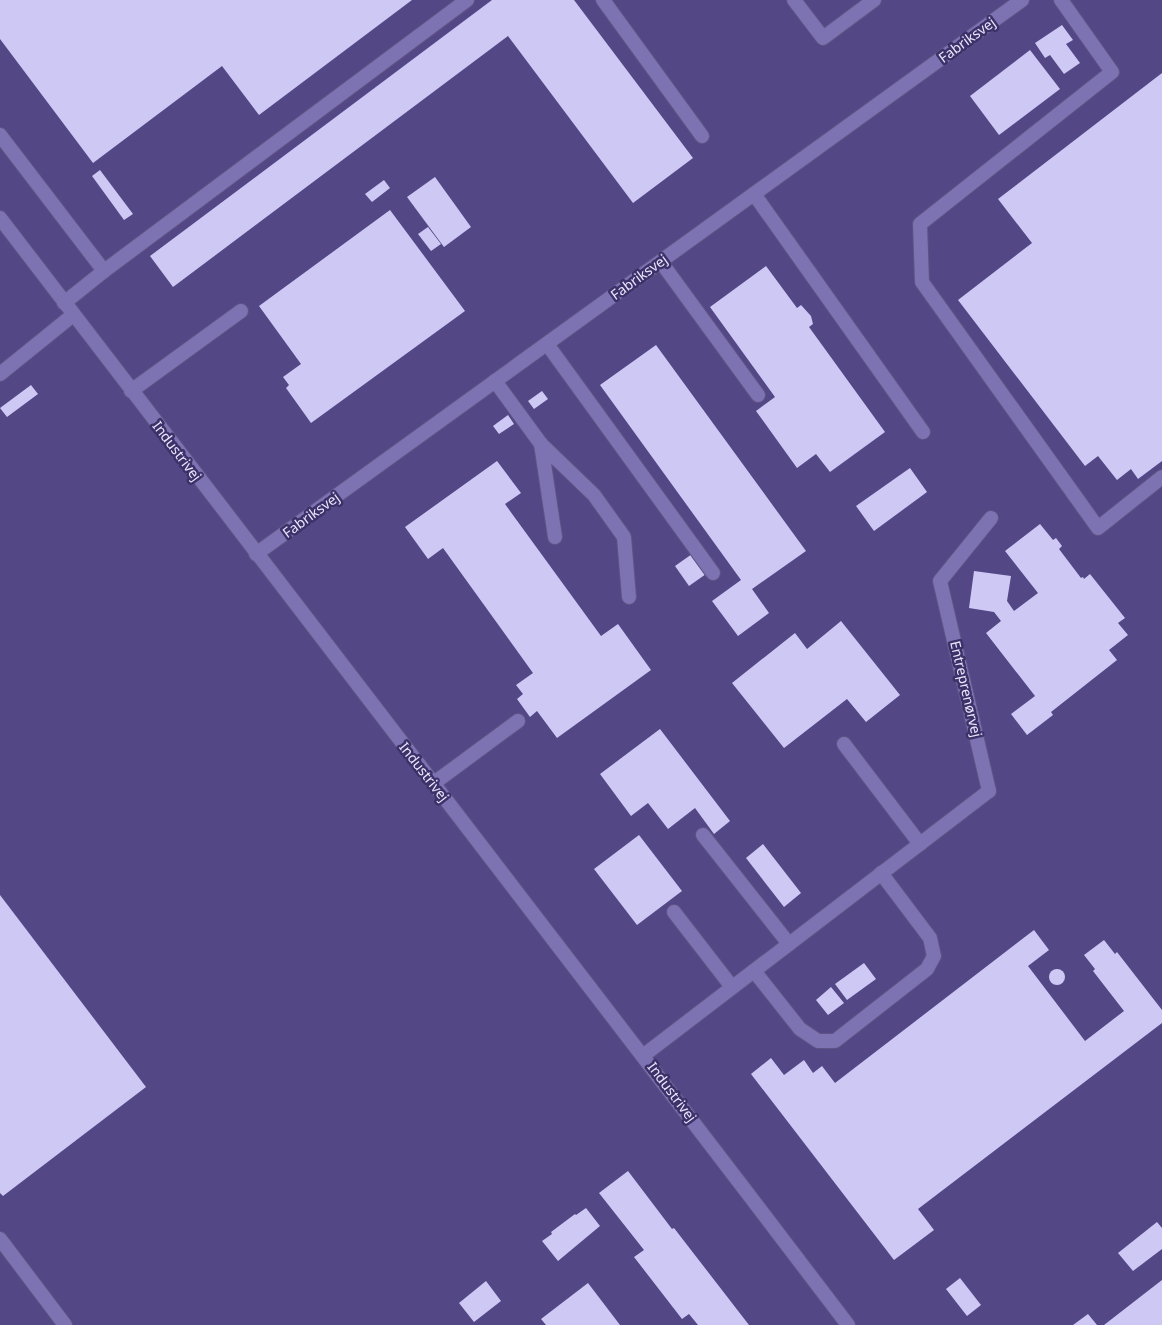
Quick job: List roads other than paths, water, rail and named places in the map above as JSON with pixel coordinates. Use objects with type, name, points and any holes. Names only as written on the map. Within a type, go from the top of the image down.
[{"type":"street","points":[[64,303],[104,271],[467,0]]},
{"type":"street","points":[[603,0],[702,136]]},
{"type":"street","points":[[794,0],[823,38],[874,0]]},
{"type":"street","name":"Fabriksvej","points":[[256,554],[1022,0]]},
{"type":"street","points":[[1061,0],[1112,72],[920,224],[922,282],[1098,528],[1162,477]]},
{"type":"street","points":[[0,135],[104,271]]},
{"type":"street","points":[[754,194],[923,432]]},
{"type":"street","name":"Industrivej","points":[[0,218],[256,554],[644,1055],[848,1325]]},
{"type":"street","points":[[660,262],[758,396]]},
{"type":"street","points":[[131,391],[241,311]]},
{"type":"street","points":[[0,374],[73,315]]},
{"type":"street","points":[[546,344],[713,573]]},
{"type":"street","points":[[495,381],[541,444],[594,495],[624,537],[628,597]]},
{"type":"street","points":[[541,444],[555,537]]},
{"type":"street","name":"Entreprenørvej","points":[[644,1055],[989,791],[940,580],[991,518]]},
{"type":"street","points":[[434,783],[518,721]]},
{"type":"street","points":[[844,744],[920,844]]},
{"type":"street","points":[[703,835],[789,944]]},
{"type":"street","points":[[754,970],[800,1029],[818,1041],[835,1041],[928,969],[934,956],[930,938],[881,873]]},
{"type":"street","points":[[674,912],[732,987]]},
{"type":"street","points":[[0,1240],[65,1325]]}]
